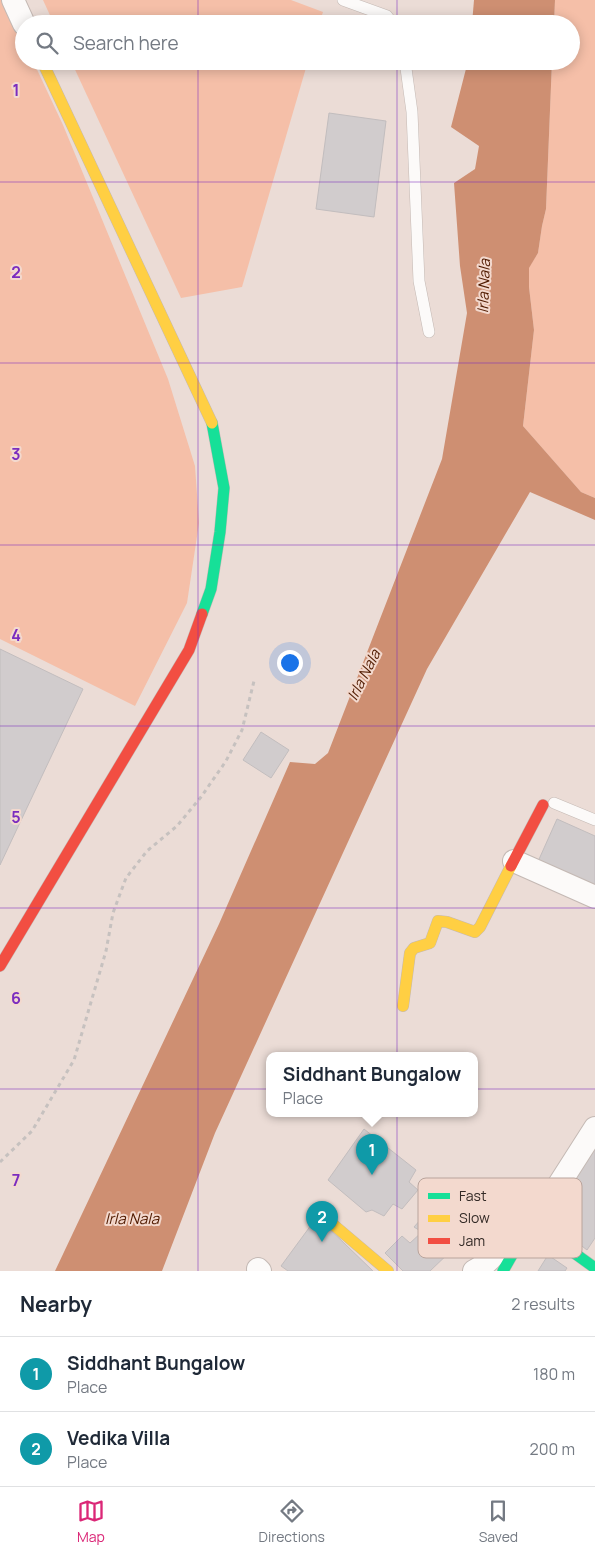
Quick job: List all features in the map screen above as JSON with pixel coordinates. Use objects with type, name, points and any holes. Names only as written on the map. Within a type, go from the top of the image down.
[{"type":"street","points":[[13,0],[20,15]]},
{"type":"street","points":[[0,966],[189,650],[211,589],[220,532],[224,488],[212,423],[46,70]]},
{"type":"street","points":[[403,1006],[410,952],[414,948],[430,944],[438,921],[444,920],[475,932],[480,927],[514,861],[549,804]]},
{"type":"street","points":[[514,861],[595,897]]},
{"type":"street","points":[[563,1178],[595,1128]]},
{"type":"street","points":[[316,1210],[388,1271]]},
{"type":"street","points":[[474,1271],[485,1265],[491,1258]]},
{"type":"street","points":[[502,1271],[510,1258]]},
{"type":"street","points":[[581,1258],[595,1268]]},
{"type":"lane","points":[[343,0],[384,15]]},
{"type":"lane","points":[[406,70],[412,112],[418,281],[429,332]]},
{"type":"lane","points":[[549,804],[595,820]]},
{"type":"path","points":[[0,1162],[32,1131],[74,1060],[106,951],[113,913],[126,878],[147,851],[177,826],[201,797],[226,761],[242,730],[254,681]]},
{"type":"shaded area","points":[[0,0],[5,0],[15,21],[15,70],[37,70],[63,125],[168,379],[195,466],[199,523],[187,603],[135,706],[0,639]]},
{"type":"shaded area","points":[[43,0],[291,0],[323,12],[322,15],[50,15]]},
{"type":"shaded area","points":[[555,0],[595,0],[595,498],[581,492],[523,426],[534,330],[529,287],[529,267],[538,253],[546,209],[552,70],[580,70],[580,15],[554,15]]},
{"type":"shaded area","points":[[75,70],[305,70],[242,287],[181,298]]},
{"type":"water","points":[[474,0],[555,0],[554,15],[473,15]]},
{"type":"water","name":"Irla Nala","points":[[466,70],[552,70],[546,209],[538,253],[529,268],[529,287],[534,330],[523,426],[581,492],[595,498],[595,520],[530,492],[427,669],[215,1133],[162,1271],[55,1271],[219,924],[290,762],[315,764],[328,753],[442,459],[467,313],[460,266],[454,183],[475,169],[479,146],[451,127]]},
{"type":"building","points":[[329,113],[386,121],[374,217],[316,209]]},
{"type":"building","points":[[0,649],[83,689],[0,865]]},
{"type":"building","points":[[261,732],[289,750],[271,778],[243,760]]},
{"type":"building","points":[[557,819],[595,836],[595,892],[536,866]]},
{"type":"building","points":[[364,1129],[416,1170],[409,1182],[418,1190],[402,1209],[393,1204],[384,1216],[372,1210],[366,1212],[328,1180]]},
{"type":"building","points":[[591,1147],[595,1150],[595,1238],[587,1250],[582,1246],[582,1178],[569,1178]]},
{"type":"building","points":[[317,1217],[373,1271],[288,1271],[281,1266]]},
{"type":"building","points":[[402,1236],[410,1243],[418,1236],[418,1258],[444,1258],[430,1271],[403,1271],[385,1253]]},
{"type":"building","points":[[546,1258],[552,1258],[567,1268],[565,1271],[538,1271]]},
{"type":"traffic: fast","points":[[202,614],[211,589],[220,532],[224,488],[212,423]]},
{"type":"traffic: fast","points":[[503,1271],[510,1258]]},
{"type":"traffic: fast","points":[[581,1258],[595,1268]]},
{"type":"traffic: slow","points":[[46,70],[212,423]]},
{"type":"traffic: slow","points":[[403,1006],[410,953],[414,948],[430,943],[438,921],[447,922],[475,932],[480,927],[511,866]]},
{"type":"traffic: slow","points":[[316,1210],[388,1271]]},
{"type":"traffic: jam","points":[[0,966],[189,650],[202,614]]},
{"type":"traffic: jam","points":[[511,866],[543,805]]},
{"type":"place","name":"Siddhant Bungalow","points":[[372,1175]]},
{"type":"place","name":"Vedika Villa","points":[[322,1242]]}]
